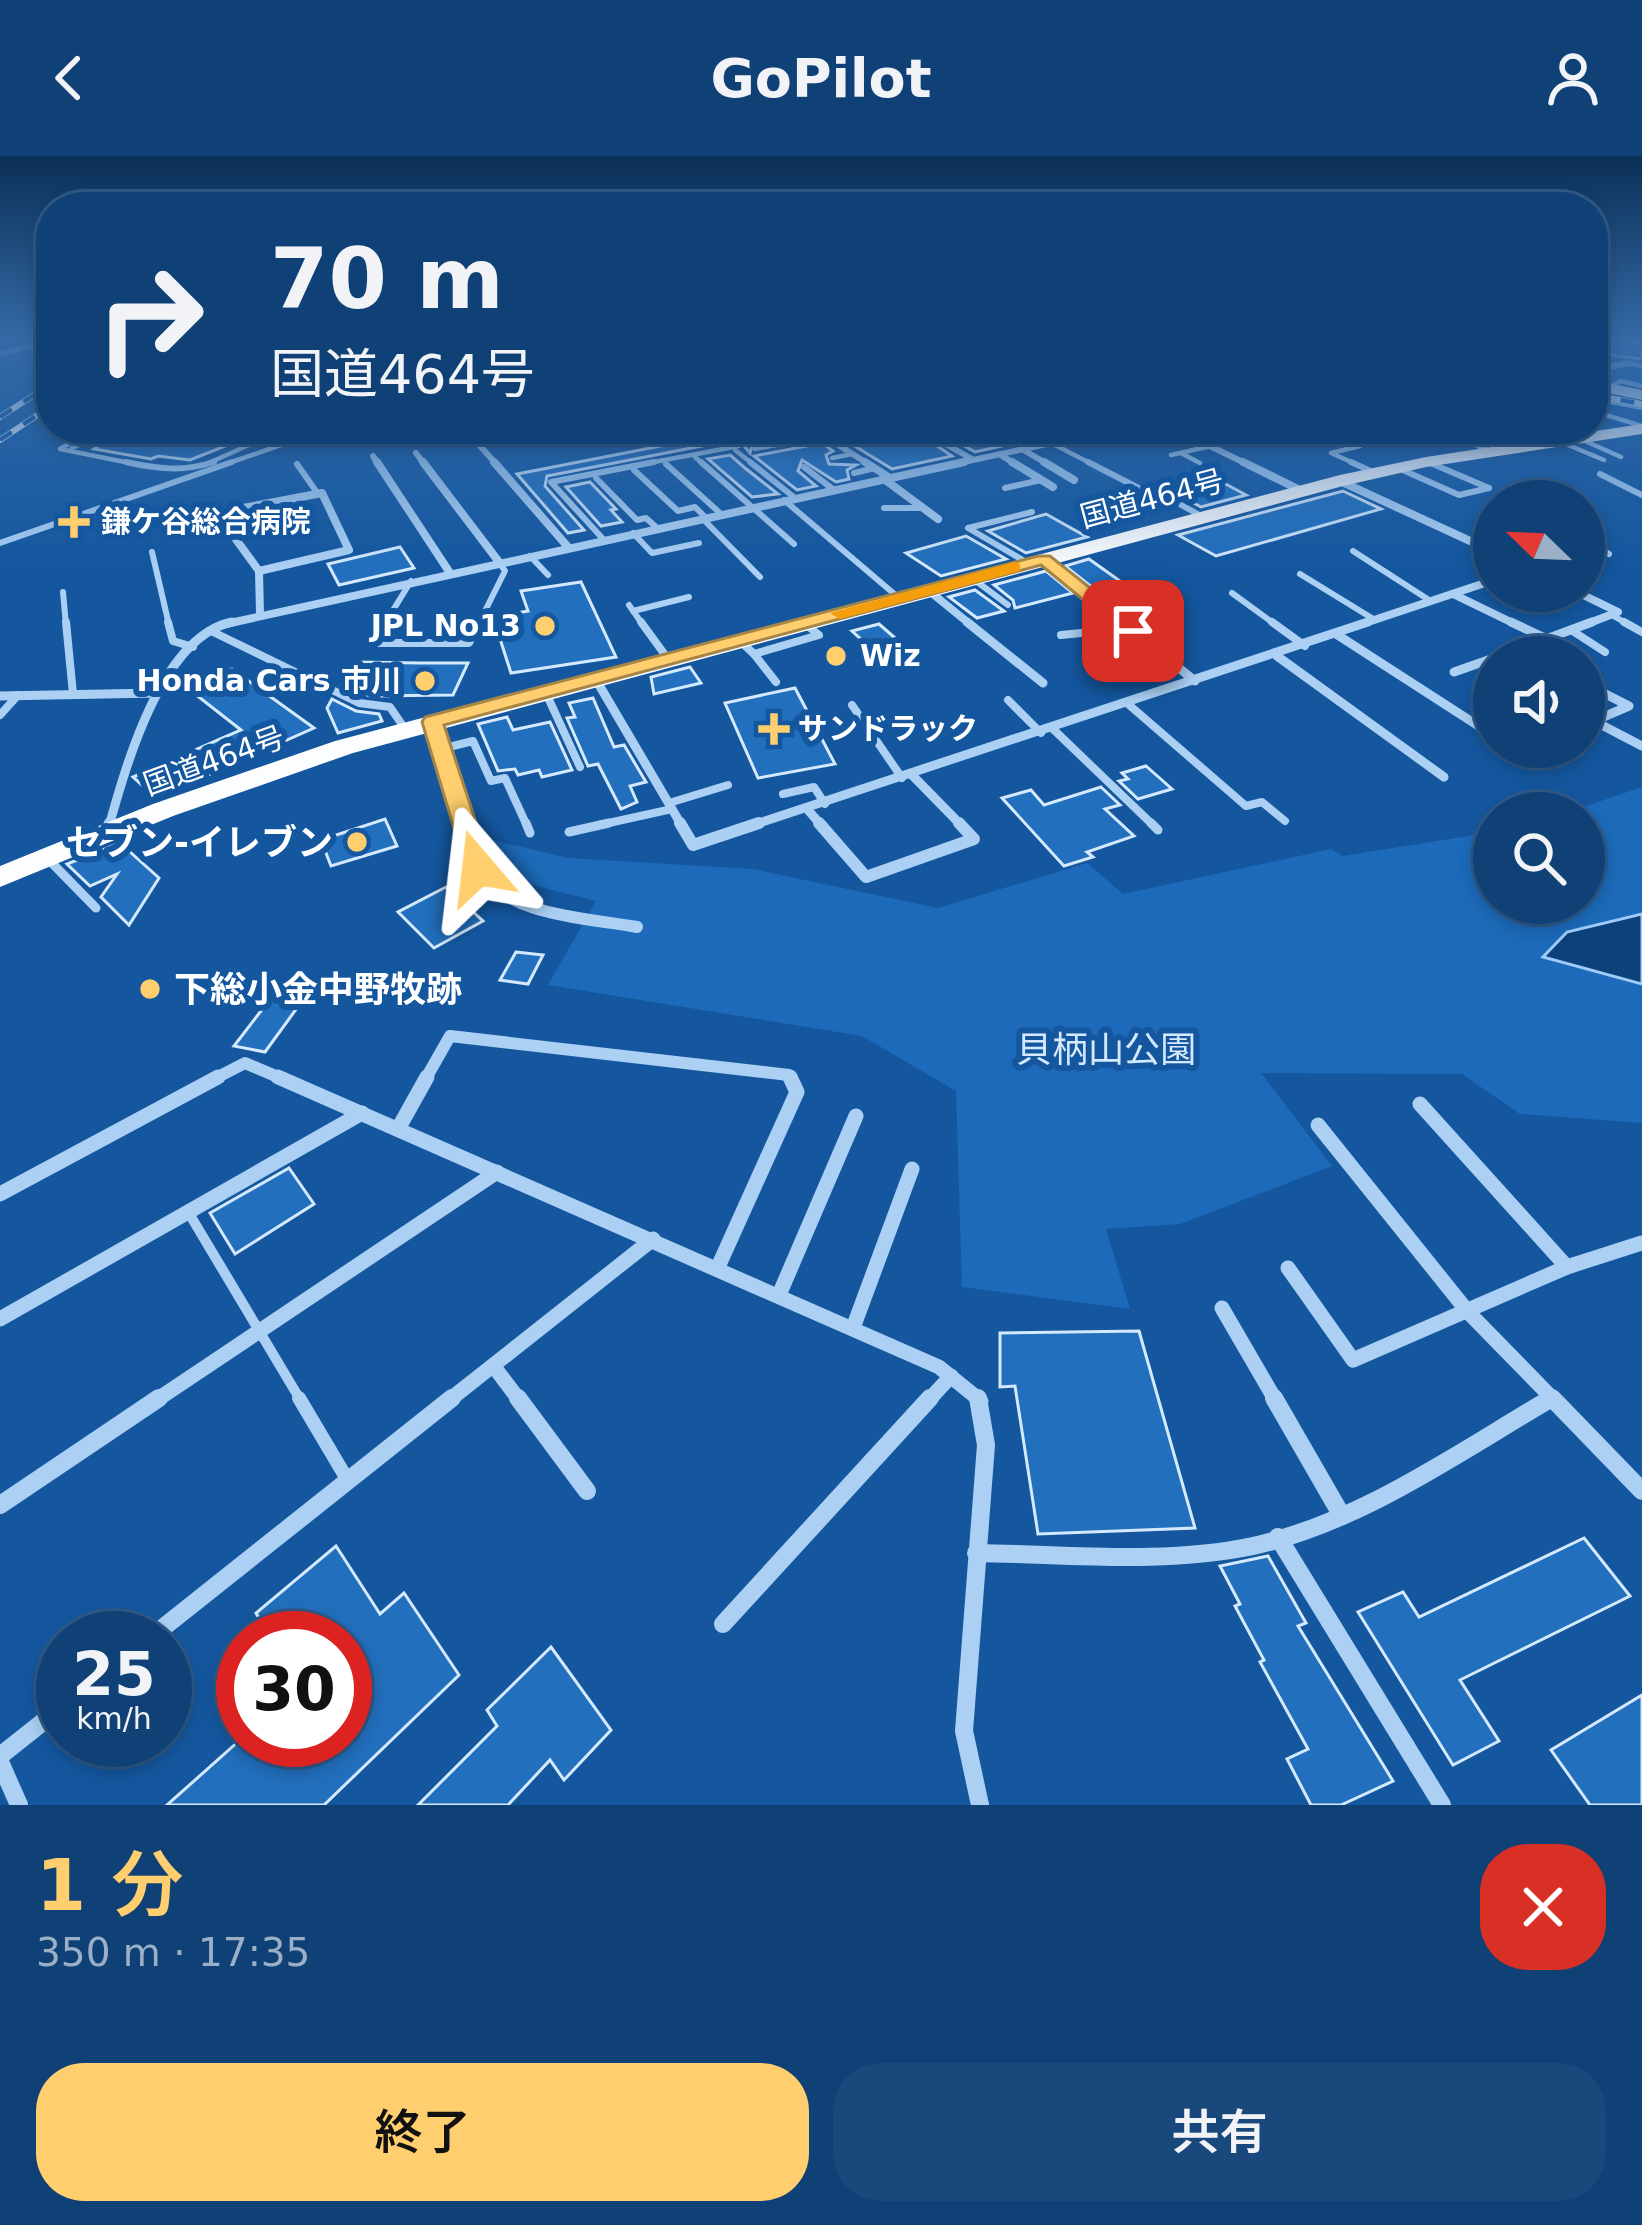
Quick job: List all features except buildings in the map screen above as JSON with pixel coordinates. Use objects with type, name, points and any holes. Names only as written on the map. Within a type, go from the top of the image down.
[{"type":"highway","name":"国道464号","points":[[1608,431],[1640,425]]},
{"type":"highway","name":"国道464号","points":[[0,877],[271,771],[405,729],[668,658],[747,647],[804,622],[1340,481],[1534,444]]},
{"type":"street","points":[[478,444],[568,548]]},
{"type":"street","points":[[837,444],[938,519]]},
{"type":"street","points":[[950,444],[973,460]]},
{"type":"street","points":[[1021,444],[1074,480]]},
{"type":"street","points":[[107,832],[124,774],[157,693],[211,631],[260,614],[1046,444]]},
{"type":"street","points":[[1207,444],[1302,491]]},
{"type":"street","points":[[1476,444],[1489,452]]},
{"type":"street","points":[[416,453],[499,562]]},
{"type":"street","points":[[999,454],[1053,488]]},
{"type":"street","points":[[373,456],[450,573]]},
{"type":"street","points":[[1340,481],[1473,542]]},
{"type":"street","points":[[259,571],[350,550],[318,494],[232,510],[232,534],[259,571],[260,614]]},
{"type":"street","points":[[1036,561],[1196,681]]},
{"type":"street","points":[[595,678],[693,845],[1277,656],[1473,586]]},
{"type":"street","points":[[928,590],[1043,683]]},
{"type":"street","points":[[1452,593],[1541,636]]},
{"type":"street","points":[[1555,636],[1618,612],[1605,606]]},
{"type":"street","points":[[1336,634],[1473,722]]},
{"type":"street","points":[[1277,656],[1444,777]]},
{"type":"street","points":[[1454,672],[1473,666]]},
{"type":"street","points":[[0,695],[157,693]]},
{"type":"street","points":[[1605,694],[1629,706],[1605,716]]},
{"type":"street","points":[[432,722],[487,880],[502,893],[531,904],[638,926]]},
{"type":"street","points":[[1605,727],[1642,746]]},
{"type":"street","points":[[808,810],[866,877],[974,839],[907,776]]},
{"type":"street","points":[[398,1129],[450,1036],[789,1075],[797,1092],[718,1267]]},
{"type":"street","points":[[2,1187],[245,1063],[718,1267],[951,1376],[981,1401],[986,1445],[964,1731],[980,1805]]},
{"type":"street","points":[[1420,1104],[1567,1267]]},
{"type":"street","points":[[0,1319],[362,1113]]},
{"type":"street","points":[[779,1295],[856,1116]]},
{"type":"street","points":[[1318,1124],[1468,1312],[1642,1492]]},
{"type":"street","points":[[853,1328],[912,1168]]},
{"type":"street","points":[[0,1504],[497,1172]]},
{"type":"street","points":[[184,1611],[653,1239]]},
{"type":"street","points":[[1288,1268],[1353,1360],[1567,1267],[1642,1243]]},
{"type":"street","points":[[1222,1308],[1342,1516]]},
{"type":"street","points":[[496,1367],[587,1491]]},
{"type":"street","points":[[723,1624],[951,1376]]},
{"type":"street","points":[[976,1553],[1210,1553],[1278,1537],[1342,1516],[1550,1399]]},
{"type":"street","points":[[1278,1537],[1441,1805]]},
{"type":"street","points":[[19,1805],[0,1759],[36,1729]]},
{"type":"lane","points":[[1608,415],[1640,425]]},
{"type":"lane","points":[[68,444],[60,449],[164,470],[201,470],[254,444]]},
{"type":"lane","points":[[66,451],[82,444]]},
{"type":"lane","points":[[0,543],[281,444]]},
{"type":"lane","points":[[755,449],[782,444]]},
{"type":"lane","points":[[1053,444],[1162,500]]},
{"type":"lane","points":[[1578,444],[1604,460]]},
{"type":"lane","points":[[1585,444],[1621,457]]},
{"type":"lane","points":[[1171,455],[1211,446]]},
{"type":"lane","points":[[1360,446],[1331,453],[1459,495],[1489,488],[1426,461]]},
{"type":"lane","points":[[604,540],[551,482],[737,448],[795,498]]},
{"type":"lane","points":[[1180,453],[1200,463]]},
{"type":"lane","points":[[832,458],[852,454]]},
{"type":"lane","points":[[695,457],[794,544]]},
{"type":"lane","points":[[296,464],[318,494]]},
{"type":"lane","points":[[666,464],[721,514]]},
{"type":"lane","points":[[804,466],[834,490]]},
{"type":"lane","points":[[854,473],[874,468]]},
{"type":"lane","points":[[634,470],[678,511],[694,507],[760,577]]},
{"type":"lane","points":[[1600,474],[1642,495]]},
{"type":"lane","points":[[596,478],[638,520],[646,518],[657,528]]},
{"type":"lane","points":[[1005,488],[1041,480]]},
{"type":"lane","points":[[784,500],[899,598]]},
{"type":"lane","points":[[1176,502],[1203,517]]},
{"type":"lane","points":[[884,508],[899,512],[922,508]]},
{"type":"lane","points":[[1032,512],[968,528],[1036,561]]},
{"type":"lane","points":[[634,533],[652,553],[699,543]]},
{"type":"lane","points":[[1353,551],[1430,600]]},
{"type":"lane","points":[[152,552],[173,641],[193,647]]},
{"type":"lane","points":[[1605,552],[1610,554]]},
{"type":"lane","points":[[530,556],[548,575]]},
{"type":"lane","points":[[411,581],[373,643],[470,643],[505,572],[499,562]]},
{"type":"lane","points":[[1300,574],[1375,620]]},
{"type":"lane","points":[[972,578],[1008,605]]},
{"type":"lane","points":[[63,592],[73,694]]},
{"type":"lane","points":[[1232,592],[1304,646]]},
{"type":"lane","points":[[668,658],[631,608],[689,598]]},
{"type":"lane","points":[[1061,635],[1092,632],[1088,614],[1102,606]]},
{"type":"lane","points":[[1612,615],[1642,632]]},
{"type":"lane","points":[[1571,630],[1580,636]]},
{"type":"lane","points":[[211,631],[359,703],[390,707],[405,729]]},
{"type":"lane","points":[[747,647],[776,682]]},
{"type":"lane","points":[[545,691],[580,767]]},
{"type":"lane","points":[[0,716],[18,695]]},
{"type":"lane","points":[[1008,700],[1041,733]]},
{"type":"lane","points":[[852,704],[907,776]]},
{"type":"lane","points":[[1128,704],[1246,806],[1262,802],[1286,821]]},
{"type":"lane","points":[[1053,729],[1158,830]]},
{"type":"lane","points":[[441,748],[473,741],[490,781],[505,778],[530,833]]},
{"type":"lane","points":[[568,832],[671,806],[728,785]]},
{"type":"lane","points":[[783,794],[814,787],[825,804]]},
{"type":"lane","points":[[46,857],[96,908]]},
{"type":"lane","points":[[188,1210],[349,1482]]},
{"type":"green space","name":"貝柄山公園","points":[[1642,787],[1642,1123],[1520,1114],[1462,1074],[1261,1073],[1332,1166],[1180,1224],[1106,1229],[1130,1309],[962,1287],[956,1091],[862,1036],[548,985],[596,901],[509,879],[499,870],[492,840],[568,858],[753,869],[938,908],[1087,863],[1123,894],[1331,849],[1342,856],[1473,835],[1473,924],[1605,924],[1605,800]]},
{"type":"shaded area","points":[[1642,914],[1642,984],[1543,957],[1567,932]]},
{"type":"railway","points":[[0,417],[5,414]]},
{"type":"railway","points":[[0,440],[36,416]]},
{"type":"slow traffic","points":[[840,613],[1014,567]]},
{"type":"place","name":"鎌ケ谷総合病院","points":[[74,522]]},
{"type":"place","name":"JPL No13","points":[[545,626]]},
{"type":"place","name":"Wiz","points":[[836,656]]},
{"type":"place","name":"Honda Cars 市川","points":[[425,681]]},
{"type":"place","name":"サンドラック","points":[[774,729]]},
{"type":"place","name":"セブン-イレブン","points":[[357,842]]},
{"type":"place","name":"下総小金中野牧跡","points":[[150,989]]},
{"type":"route","points":[[478,868],[432,722],[1044,559],[1133,631]]}]
